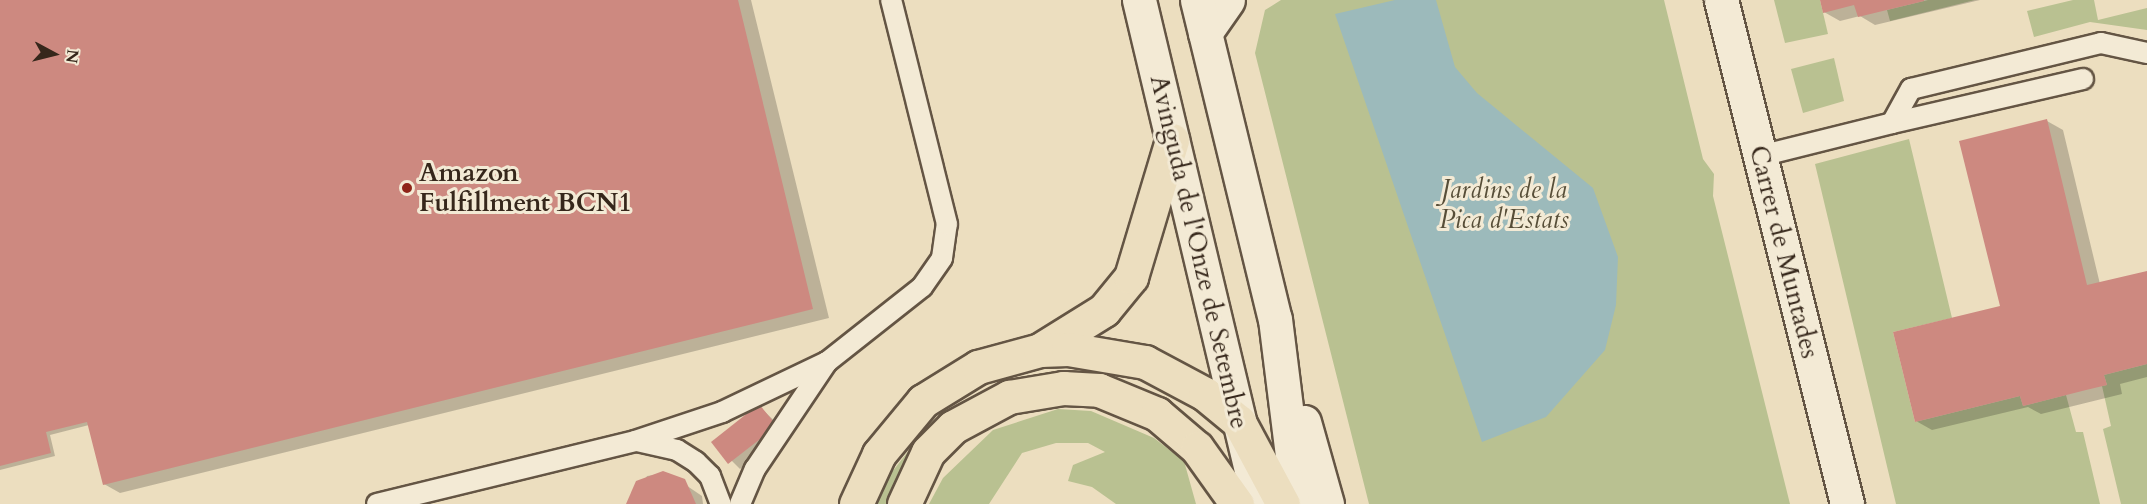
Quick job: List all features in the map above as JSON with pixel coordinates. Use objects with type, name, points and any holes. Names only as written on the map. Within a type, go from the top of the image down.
[{"type":"highway","points":[[1040,350],[1104,310],[1131,277],[1172,140]]},
{"type":"highway","points":[[856,504],[879,454],[923,401],[978,367],[1040,350],[1097,351],[1145,362],[1205,394],[1239,422],[1283,504]]},
{"type":"highway","points":[[904,504],[928,452],[953,427],[1009,397],[1063,388],[1099,390],[1157,414],[1197,448],[1237,504]]},
{"type":"main road","name":"Avinguda de l'Onze de Setembre","points":[[1139,0],[1259,504]]},
{"type":"main road","name":"Avinguda de l'Onze de Setembre","points":[[1197,0],[1275,319],[1298,504]]},
{"type":"main road","points":[[1205,33],[1228,0]]},
{"type":"main road","name":"Carrer de Muntades","points":[[1721,0],[1846,504]]},
{"type":"main road","points":[[1275,319],[1327,504]]},
{"type":"lane","points":[[377,504],[635,441],[722,412],[827,362],[922,286],[945,247],[947,224],[891,0]]},
{"type":"lane","points":[[1892,123],[1911,89],[2101,43],[2147,53]]},
{"type":"lane","points":[[1761,156],[2083,79]]},
{"type":"lane","points":[[740,504],[755,470],[827,362]]},
{"type":"lane","points":[[635,441],[676,450],[696,462],[710,476],[721,504]]},
{"type":"green space","name":"Jardins de la Pica d'Estats","points":[[1281,0],[1664,0],[1703,159],[1714,174],[1713,196],[1790,504],[1369,504],[1255,53],[1265,10]]},
{"type":"green space","points":[[1774,0],[1820,0],[1828,34],[1785,43]]},
{"type":"green space","points":[[1928,0],[1975,0],[1890,21],[1887,10]]},
{"type":"green space","points":[[2073,0],[2094,0],[2098,20],[2147,8],[2147,30],[2090,22],[2034,37],[2027,11]]},
{"type":"green space","points":[[1834,58],[1844,101],[1803,113],[1791,69]]},
{"type":"green space","points":[[1909,139],[1952,318],[1893,332],[1915,422],[2020,396],[2023,406],[2066,395],[2076,432],[2083,432],[2100,504],[1896,504],[1815,164]]},
{"type":"green space","points":[[2147,364],[2147,504],[2121,504],[2103,429],[2111,426],[2102,386],[2107,385],[2104,375]]},
{"type":"green space","points":[[1058,409],[1091,411],[1154,438],[1184,461],[1196,504],[1116,504],[1092,487],[1068,481],[1073,465],[1105,452],[1088,443],[1056,443],[1022,453],[989,504],[929,504],[943,478],[993,430]]},
{"type":"green space","points":[[920,436],[889,504],[876,504],[892,472]]},
{"type":"water","points":[[1395,0],[1436,0],[1455,67],[1477,93],[1593,188],[1618,257],[1616,305],[1605,350],[1546,417],[1482,442],[1335,14]]},
{"type":"building","name":"Amazon Fulfillment BCN1","points":[[0,0],[738,0],[813,309],[103,485],[87,422],[46,432],[51,453],[0,466]]},
{"type":"building","points":[[1820,0],[1924,1],[1858,17],[1854,5],[1823,13]]},
{"type":"building","points":[[2047,119],[2087,285],[2147,271],[2147,364],[2104,375],[2107,385],[2023,406],[2020,396],[1915,422],[1893,332],[2000,306],[1959,141]]},
{"type":"building","points":[[759,404],[777,426],[728,464],[711,442]]},
{"type":"building","points":[[663,471],[685,479],[696,504],[626,504],[636,481]]},
{"type":"place","name":"Amazon Fulfillment BCN1","points":[[407,188]]}]
